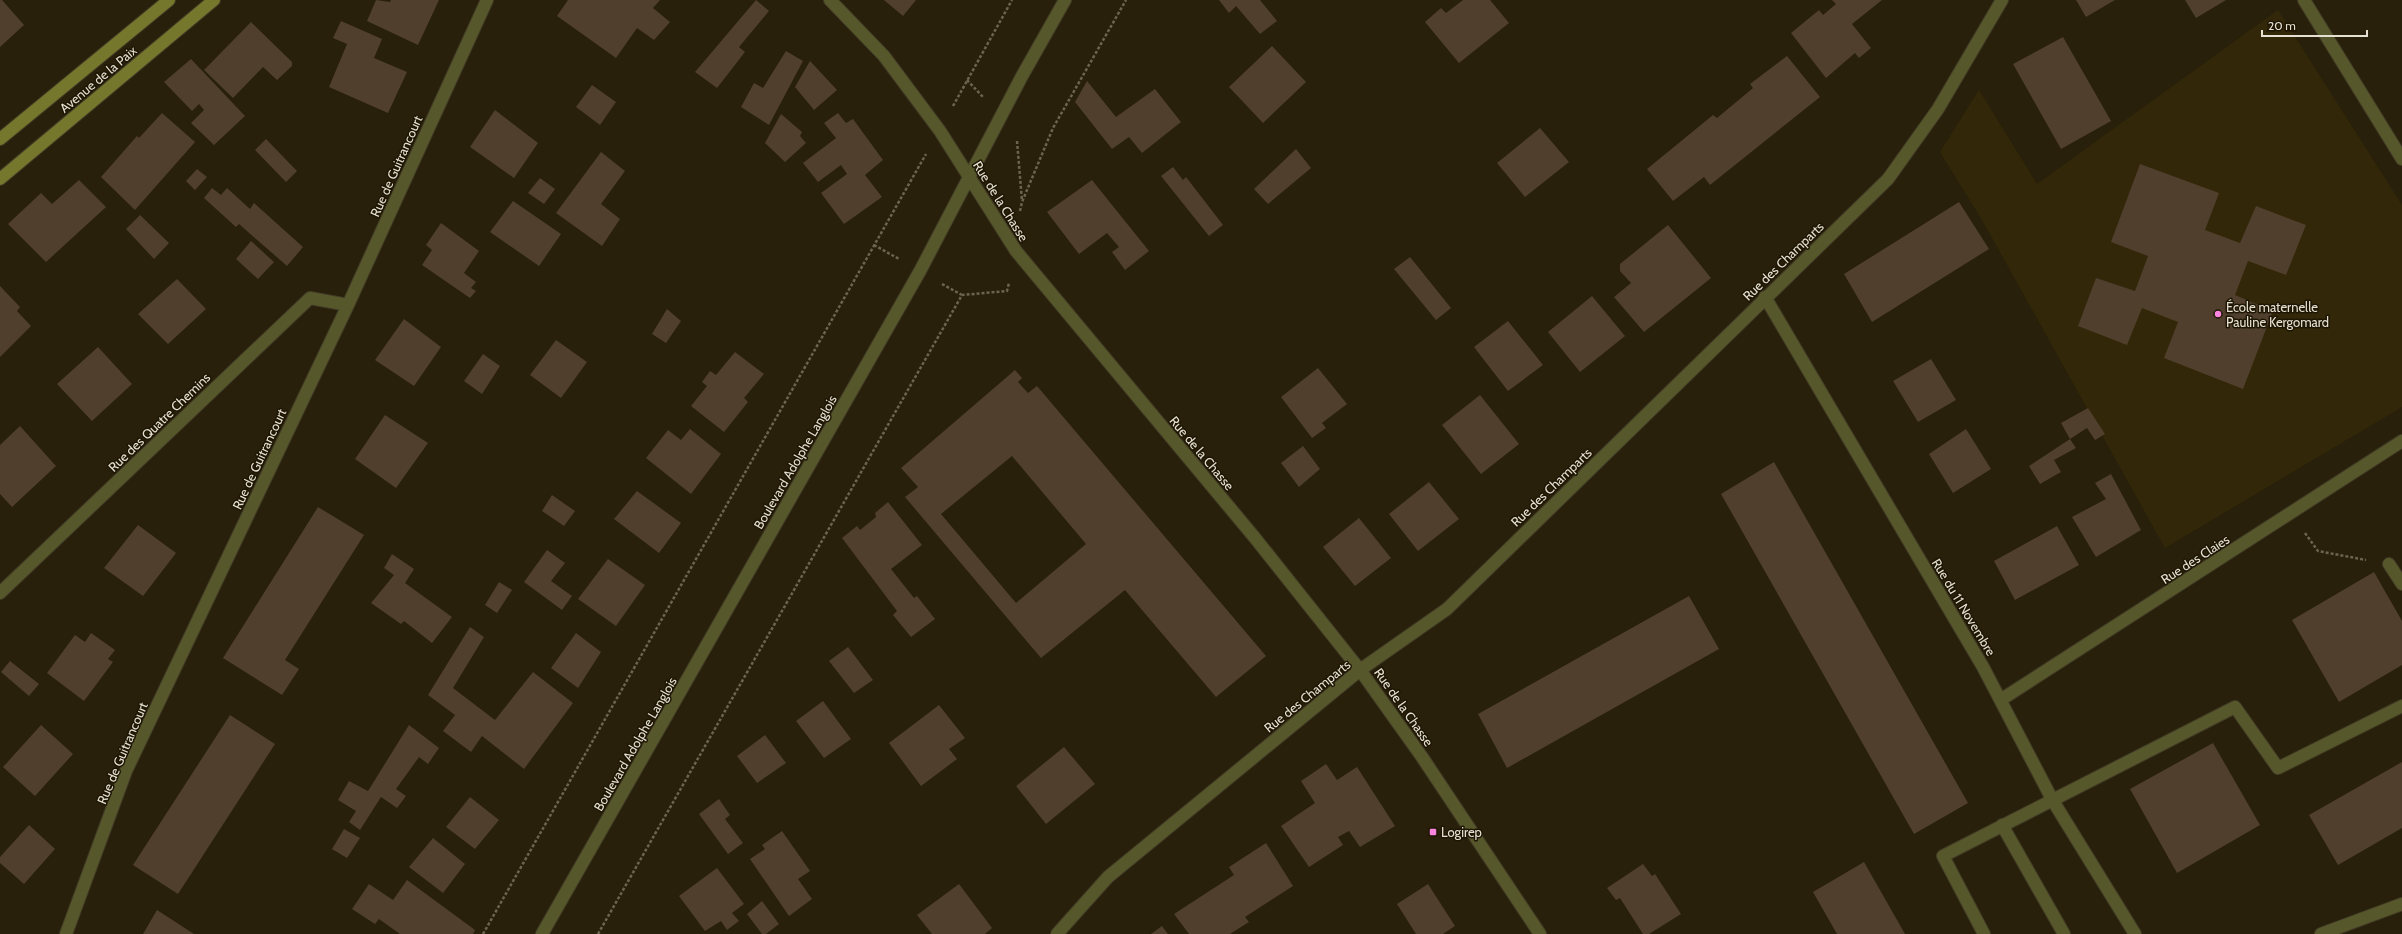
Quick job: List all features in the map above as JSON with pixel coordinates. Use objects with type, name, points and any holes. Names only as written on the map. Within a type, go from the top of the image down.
[{"type":"street","name":"Avenue de la Paix","points":[[0,139],[169,0]]},
{"type":"street","name":"Avenue de la Paix","points":[[0,178],[214,0]]},
{"type":"street","name":"Rue de Guitrancourt","points":[[66,934],[126,771],[348,306],[487,0]]},
{"type":"street","name":"Rue de la Chasse","points":[[830,0],[884,56],[940,130],[1016,251],[1255,538],[1360,670],[1422,757],[1540,934]]},
{"type":"street","name":"Boulevard Adolphe Langlois","points":[[542,934],[920,271],[1022,76],[1065,0]]},
{"type":"street","name":"Rue des Champarts","points":[[1057,934],[1108,877],[1360,670],[1447,609],[1888,179],[1938,109],[2002,0]]},
{"type":"street","points":[[2304,0],[2402,159]]},
{"type":"street","name":"Rue du 11 Novembre","points":[[1766,297],[2002,699],[2053,801],[2135,934]]},
{"type":"street","name":"Rue des Quatre Chemins","points":[[0,593],[310,298],[348,306]]},
{"type":"street","name":"Rue des Claies","points":[[2002,699],[2402,441]]},
{"type":"street","points":[[2389,564],[2402,584]]},
{"type":"street","points":[[1984,934],[1943,856],[2235,707],[2278,768],[2402,706]]},
{"type":"street","points":[[2002,825],[2064,934]]},
{"type":"street","points":[[2321,934],[2402,904]]},
{"type":"path","points":[[483,934],[940,130],[1012,0]]},
{"type":"path","points":[[598,934],[962,295],[1007,291],[1016,251],[1022,202],[1053,128],[1126,0]]},
{"type":"path","points":[[2291,514],[2318,551],[2389,564]]},
{"type":"shaded area","name":"École maternelle Pauline Kergomard","points":[[2278,10],[2402,205],[2402,407],[2165,548],[1982,220],[1940,152],[1979,90],[2037,184]]},
{"type":"building","points":[[0,0],[2,0],[24,25],[0,47]]},
{"type":"building","points":[[376,0],[390,2],[391,0],[439,0],[418,45],[367,21]]},
{"type":"building","points":[[568,0],[660,0],[653,8],[670,22],[654,40],[637,28],[616,58],[557,16]]},
{"type":"building","points":[[756,0],[769,11],[739,47],[745,52],[717,88],[695,72]]},
{"type":"building","points":[[884,0],[916,0],[903,16]]},
{"type":"building","points":[[1219,0],[1260,0],[1277,21],[1260,34],[1236,6],[1229,13]]},
{"type":"building","points":[[1463,0],[1490,0],[1509,23],[1459,63],[1425,22],[1441,8],[1446,13]]},
{"type":"building","points":[[1832,0],[1882,0],[1852,24],[1871,48],[1859,58],[1855,53],[1826,78],[1791,33],[1819,10],[1823,15],[1836,4]]},
{"type":"building","points":[[2076,0],[2115,0],[2086,17]]},
{"type":"building","points":[[2185,0],[2226,0],[2196,18]]},
{"type":"building","points":[[341,21],[382,39],[374,58],[407,72],[388,113],[329,87],[347,44],[333,38]]},
{"type":"building","points":[[251,22],[292,62],[292,66],[277,80],[263,67],[233,98],[204,70]]},
{"type":"building","points":[[2063,37],[2111,121],[2061,149],[2013,64]]},
{"type":"building","points":[[1272,46],[1306,82],[1263,123],[1229,87]]},
{"type":"building","points":[[786,51],[803,61],[769,125],[741,107],[754,83],[763,88]]},
{"type":"building","points":[[1787,56],[1820,97],[1710,185],[1704,177],[1673,201],[1647,169],[1713,115],[1717,118],[1753,88],[1750,84]]},
{"type":"building","points":[[191,59],[245,116],[214,145],[191,123],[204,110],[199,104],[192,111],[164,82]]},
{"type":"building","points":[[810,61],[837,90],[814,110],[795,87]]},
{"type":"building","points":[[1087,81],[1116,117],[1155,89],[1181,122],[1142,153],[1129,137],[1112,149],[1075,102]]},
{"type":"building","points":[[592,85],[616,102],[600,125],[576,107]]},
{"type":"building","points":[[495,110],[538,143],[514,178],[470,147]]},
{"type":"building","points":[[162,113],[195,142],[135,210],[101,177],[137,136],[139,138]]},
{"type":"building","points":[[838,113],[846,123],[853,119],[883,160],[865,175],[882,197],[844,224],[821,193],[847,174],[841,165],[818,182],[803,163],[836,138],[824,123]]},
{"type":"building","points":[[781,114],[802,132],[800,136],[806,143],[785,162],[765,143]]},
{"type":"building","points":[[1540,128],[1569,162],[1525,197],[1497,163]]},
{"type":"building","points":[[266,139],[297,171],[286,182],[255,150]]},
{"type":"building","points":[[1296,149],[1311,168],[1268,204],[1254,189]]},
{"type":"building","points":[[601,152],[625,171],[601,204],[620,219],[602,246],[556,213]]},
{"type":"building","points":[[2140,164],[2219,193],[2205,230],[2240,243],[2256,206],[2306,225],[2286,275],[2248,261],[2235,295],[2273,311],[2243,389],[2164,358],[2178,322],[2142,308],[2127,345],[2078,326],[2096,278],[2135,291],[2148,256],[2111,242]]},
{"type":"building","points":[[1173,167],[1183,180],[1186,177],[1223,225],[1209,236],[1161,176]]},
{"type":"building","points":[[197,169],[207,177],[195,190],[186,181]]},
{"type":"building","points":[[540,178],[555,189],[544,204],[528,193]]},
{"type":"building","points":[[79,180],[106,207],[46,262],[8,224],[41,193],[52,204]]},
{"type":"building","points":[[1092,180],[1149,251],[1125,270],[1112,252],[1119,247],[1107,233],[1079,254],[1047,212]]},
{"type":"building","points":[[212,188],[221,195],[227,188],[250,209],[254,203],[303,247],[287,266],[239,224],[236,227],[204,198]]},
{"type":"building","points":[[513,201],[561,234],[539,266],[490,232]]},
{"type":"building","points":[[1959,202],[1989,249],[1872,322],[1844,274]]},
{"type":"building","points":[[140,215],[169,243],[154,259],[126,229]]},
{"type":"building","points":[[441,223],[479,251],[464,273],[476,282],[471,288],[476,291],[470,298],[422,265],[432,250],[426,245]]},
{"type":"building","points":[[1668,225],[1711,278],[1644,332],[1614,297],[1631,283],[1620,271],[1620,264]]},
{"type":"building","points":[[251,241],[274,262],[258,279],[236,259]]},
{"type":"building","points":[[1410,257],[1451,308],[1436,320],[1394,269]]},
{"type":"building","points":[[177,279],[206,309],[168,344],[138,314]]},
{"type":"building","points":[[0,286],[20,307],[17,311],[31,326],[0,357]]},
{"type":"building","points":[[1592,296],[1625,336],[1580,372],[1548,332]]},
{"type":"building","points":[[667,309],[681,321],[666,343],[652,334]]},
{"type":"building","points":[[404,319],[441,347],[414,386],[375,360]]},
{"type":"building","points":[[1508,321],[1543,365],[1508,391],[1474,347]]},
{"type":"building","points":[[556,340],[587,362],[561,398],[530,375]]},
{"type":"building","points":[[98,347],[132,384],[92,421],[57,384]]},
{"type":"building","points":[[735,352],[764,374],[744,398],[748,402],[724,432],[691,406],[707,386],[702,382],[710,371],[716,375]]},
{"type":"building","points":[[483,354],[500,366],[482,394],[464,381]]},
{"type":"building","points":[[1931,359],[1956,400],[1918,422],[1893,381]]},
{"type":"building","points":[[1318,368],[1347,404],[1322,423],[1326,428],[1312,438],[1281,397]]},
{"type":"building","points":[[1015,370],[1022,378],[1018,382],[1028,393],[1037,386],[1266,656],[1216,697],[1125,590],[1041,658],[905,497],[918,487],[901,468]],"holes":[[[1012,456],[1086,544],[1016,603],[941,514]]]},
{"type":"building","points":[[1480,395],[1519,444],[1481,474],[1442,425]]},
{"type":"building","points":[[2088,408],[2105,434],[2095,440],[2087,428],[2070,439],[2061,423]]},
{"type":"building","points":[[385,415],[428,443],[396,488],[355,459]]},
{"type":"building","points":[[20,426],[56,466],[12,507],[0,494],[0,445]]},
{"type":"building","points":[[690,429],[721,454],[691,494],[646,458],[668,430],[681,440]]},
{"type":"building","points":[[1966,429],[1991,469],[1953,493],[1929,454]]},
{"type":"building","points":[[2070,439],[2076,448],[2054,460],[2061,472],[2040,484],[2029,466]]},
{"type":"building","points":[[1303,446],[1320,469],[1299,487],[1281,463]]},
{"type":"building","points":[[1774,462],[1968,803],[1914,834],[1721,494]]},
{"type":"building","points":[[2111,474],[2141,530],[2096,557],[2072,517],[2106,499],[2095,483]]},
{"type":"building","points":[[1429,482],[1459,519],[1418,551],[1389,514]]},
{"type":"building","points":[[637,491],[681,523],[659,553],[614,519]]},
{"type":"building","points":[[552,495],[575,511],[564,526],[542,511]]},
{"type":"building","points":[[888,502],[922,545],[891,569],[914,598],[917,596],[935,619],[911,637],[893,615],[897,611],[842,538],[857,526],[860,530],[876,517],[875,513]]},
{"type":"building","points":[[318,507],[364,535],[285,660],[299,669],[282,695],[223,658]]},
{"type":"building","points":[[1359,518],[1391,558],[1355,586],[1323,547]]},
{"type":"building","points":[[138,525],[176,553],[143,596],[104,568]]},
{"type":"building","points":[[2057,526],[2079,565],[2015,600],[1994,561]]},
{"type":"building","points":[[547,550],[565,563],[551,581],[572,596],[562,610],[524,582]]},
{"type":"building","points":[[392,554],[414,569],[405,583],[452,617],[432,643],[404,621],[401,624],[371,603],[394,575],[384,568]]},
{"type":"building","points":[[608,559],[645,585],[616,626],[578,599]]},
{"type":"building","points":[[2374,572],[2402,621],[2402,665],[2339,702],[2292,620]]},
{"type":"building","points":[[499,582],[512,590],[497,613],[485,605]]},
{"type":"building","points":[[1689,596],[1719,649],[1507,768],[1478,714]]},
{"type":"building","points":[[470,627],[484,637],[453,688],[495,720],[533,672],[573,703],[524,769],[482,736],[471,752],[443,731],[455,715],[428,695]]},
{"type":"building","points":[[91,633],[115,650],[108,659],[113,662],[84,701],[47,673],[75,635],[85,642]]},
{"type":"building","points":[[576,633],[601,652],[578,688],[551,668]]},
{"type":"building","points":[[848,647],[873,680],[854,693],[829,661]]},
{"type":"building","points":[[10,661],[39,684],[29,696],[1,672]]},
{"type":"building","points":[[823,701],[851,739],[824,758],[796,721]]},
{"type":"building","points":[[939,705],[965,738],[949,749],[957,759],[921,786],[889,743]]},
{"type":"building","points":[[230,715],[275,744],[178,894],[133,865]]},
{"type":"building","points":[[41,725],[73,754],[35,796],[3,767]]},
{"type":"building","points":[[409,725],[439,748],[428,764],[419,757],[396,789],[406,796],[397,808],[381,797],[360,830],[349,822],[356,811],[338,800],[349,781],[368,791]]},
{"type":"building","points":[[765,735],[786,763],[757,783],[737,756]]},
{"type":"building","points":[[2213,743],[2260,825],[2177,873],[2130,789]]},
{"type":"building","points":[[1064,747],[1095,784],[1046,824],[1016,786]]},
{"type":"building","points":[[2402,762],[2402,828],[2338,865],[2309,815]]},
{"type":"building","points":[[1326,764],[1337,780],[1357,767],[1395,826],[1360,847],[1349,831],[1338,837],[1343,845],[1309,867],[1281,826],[1315,803],[1301,781]]},
{"type":"building","points":[[470,797],[499,820],[475,849],[446,827]]},
{"type":"building","points":[[719,799],[730,815],[725,819],[743,843],[728,854],[699,814]]},
{"type":"building","points":[[29,825],[55,849],[24,884],[0,863],[0,857]]},
{"type":"building","points":[[344,829],[360,838],[347,858],[332,849]]},
{"type":"building","points":[[782,831],[810,871],[798,879],[812,899],[789,916],[750,859],[765,849],[762,845]]},
{"type":"building","points":[[433,838],[465,864],[443,893],[409,867]]},
{"type":"building","points":[[1266,843],[1293,886],[1245,917],[1249,922],[1230,934],[1189,934],[1174,914],[1234,875],[1229,867]]},
{"type":"building","points":[[1864,862],[1905,934],[1837,934],[1813,892]]},
{"type":"building","points":[[1643,864],[1652,876],[1655,874],[1681,914],[1649,934],[1643,934],[1620,898],[1616,900],[1607,888]]},
{"type":"building","points":[[717,868],[744,904],[732,913],[739,921],[727,930],[721,921],[705,931],[679,896]]},
{"type":"building","points":[[407,880],[475,930],[473,934],[400,934],[379,919],[375,924],[352,909],[369,884],[393,900]]},
{"type":"building","points":[[959,884],[992,928],[985,934],[932,934],[917,915]]},
{"type":"building","points":[[1428,884],[1455,926],[1443,934],[1416,934],[1397,904]]},
{"type":"building","points":[[762,901],[779,924],[766,934],[762,934],[747,914]]},
{"type":"building","points":[[157,910],[194,934],[143,934]]},
{"type":"building","points":[[1162,926],[1168,934],[1151,934]]},
{"type":"place","name":"École maternelle Pauline Kergomard","points":[[2218,314]]},
{"type":"place","name":"Logirep","points":[[1433,832]]}]
